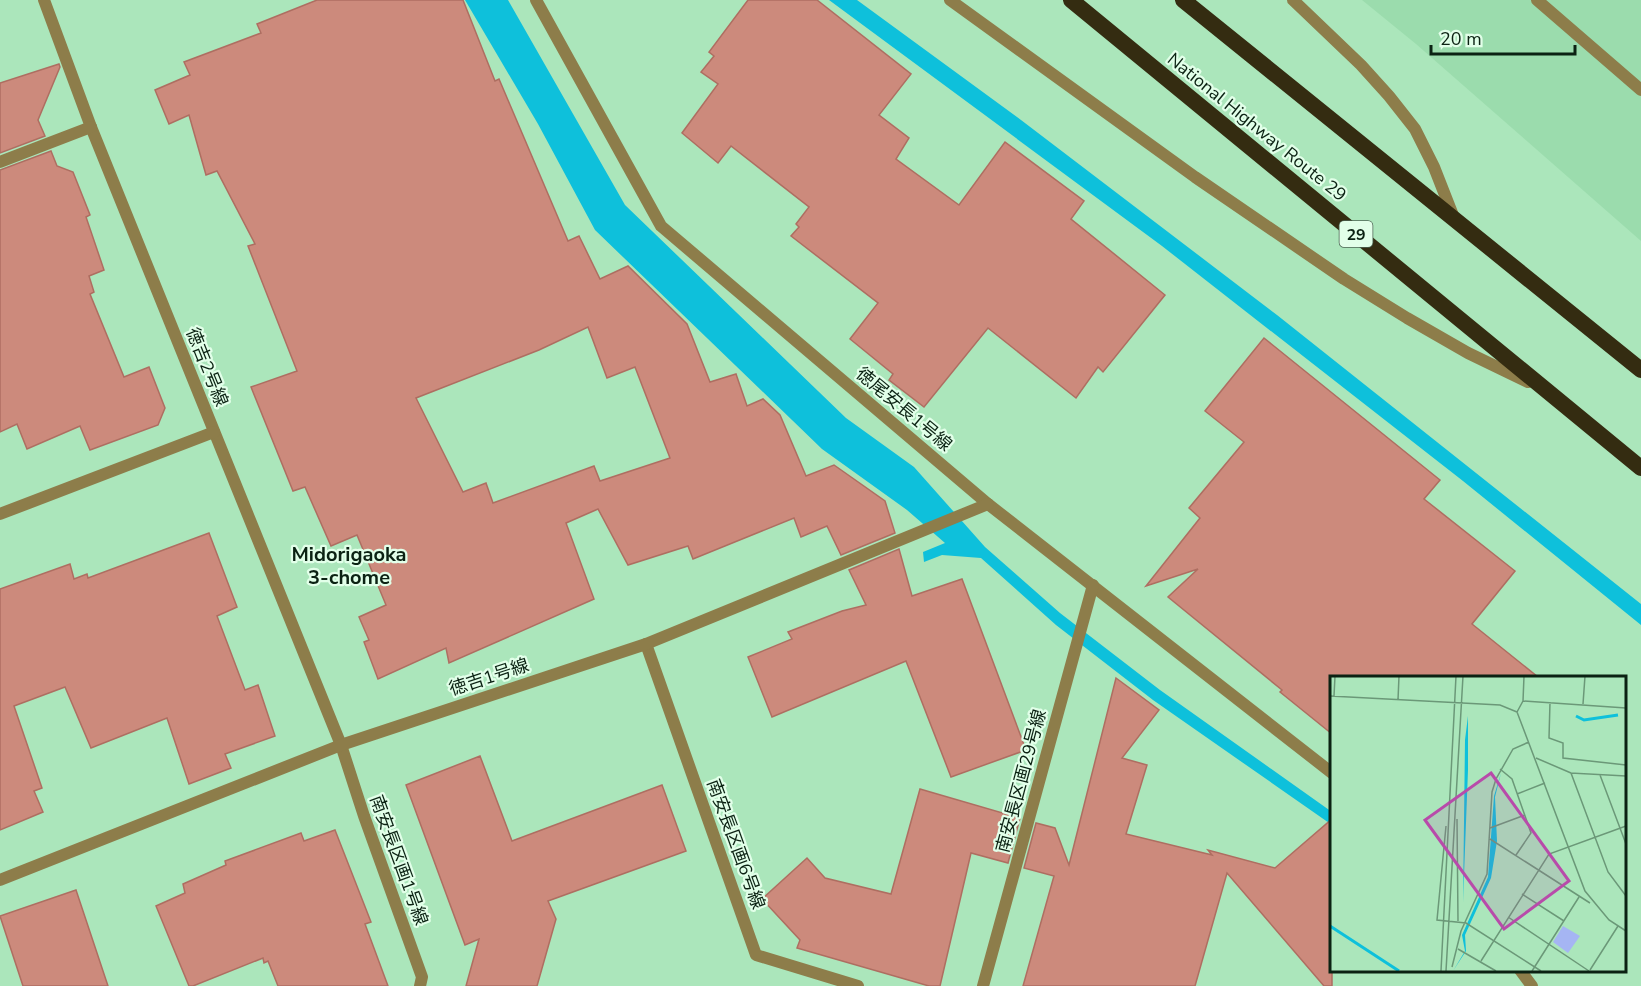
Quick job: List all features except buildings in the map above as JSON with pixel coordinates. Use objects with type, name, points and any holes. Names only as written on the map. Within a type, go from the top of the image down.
[{"type":"highway","name":"National Highway Route 29","points":[[1071,0],[1641,468]]},
{"type":"highway","points":[[1183,0],[1641,370]]},
{"type":"street","name":"徳吉2号線","points":[[44,0],[91,127],[341,745]]},
{"type":"street","name":"徳尾安長1号線","points":[[536,0],[661,226],[988,504],[1330,771]]},
{"type":"street","points":[[950,0],[1186,170],[1344,279],[1468,353],[1548,392]]},
{"type":"street","points":[[1293,0],[1361,65],[1415,129],[1434,167],[1454,219]]},
{"type":"street","points":[[1537,0],[1641,90]]},
{"type":"street","points":[[0,162],[91,127]]},
{"type":"street","points":[[0,514],[214,432]]},
{"type":"street","name":"徳吉1号線","points":[[0,880],[341,745],[646,644],[988,504]]},
{"type":"street","name":"南安長区画29号線","points":[[983,986],[1093,585]]},
{"type":"street","name":"南安長区画6号線","points":[[646,644],[756,955],[858,986]]},
{"type":"street","name":"南安長区画1号線","points":[[341,745],[422,977],[420,986]]},
{"type":"street","points":[[1521,971],[1532,986]]},
{"type":"shaded area","points":[[1362,0],[1641,0],[1641,241],[1416,44]]},
{"type":"water","points":[[465,0],[508,0],[625,205],[846,418],[914,467],[985,547],[1060,613],[1160,690],[1330,811],[1330,824],[1153,700],[1056,625],[981,558],[942,555],[924,562],[923,552],[945,543],[907,510],[822,449],[595,230],[538,124]]},
{"type":"water","points":[[829,0],[857,0],[1021,120],[1277,315],[1641,604],[1641,625],[1463,481],[1162,246]]},
{"type":"district","name":"Midorigaoka 3-chome","points":[[349,566]]}]
